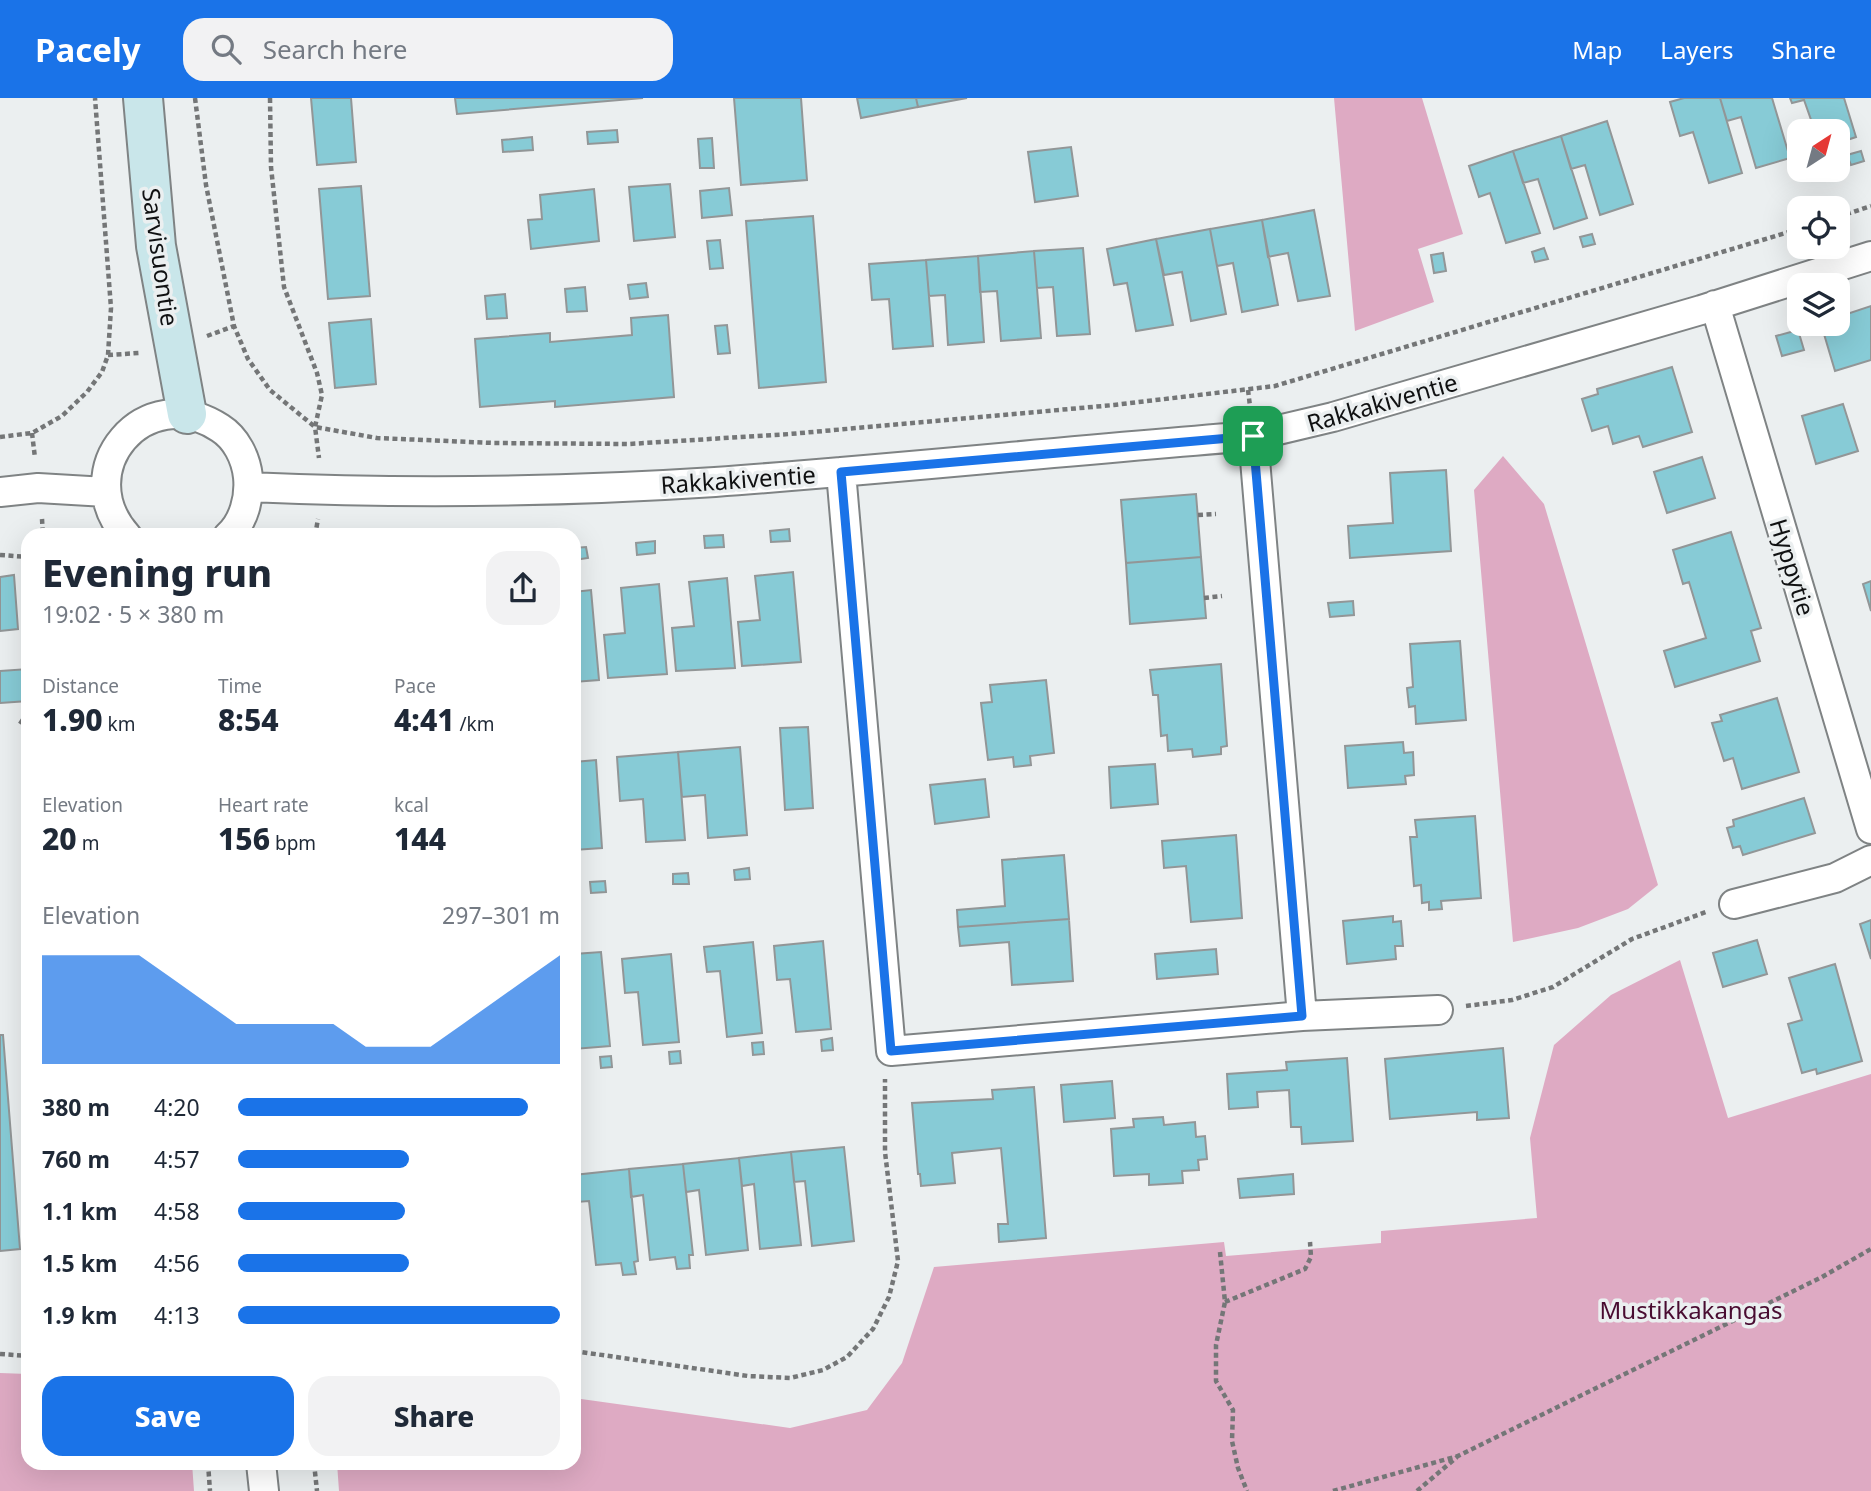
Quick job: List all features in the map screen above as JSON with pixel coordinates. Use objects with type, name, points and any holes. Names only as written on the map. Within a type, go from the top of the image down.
[{"type":"street","name":"Sarvisuontie","points":[[143,98],[156,247],[187,414]]},
{"type":"street","name":"Rakkakiventie","points":[[249,487],[322,491],[534,490],[712,482],[1253,436],[1333,417],[1715,305],[1871,256]]},
{"type":"street","name":"Hyppytie","points":[[1715,305],[1871,829]]},
{"type":"street","points":[[121,528],[112,515],[106,492],[107,471],[114,450],[127,433],[145,420],[166,414],[187,414],[208,420],[225,431],[239,447],[247,467],[249,487],[244,512],[233,528]]},
{"type":"street","points":[[1253,436],[1302,1016]]},
{"type":"street","points":[[841,472],[891,1051],[1302,1016],[1438,1010]]},
{"type":"street","points":[[0,492],[38,488],[106,492]]},
{"type":"street","points":[[1734,904],[1835,878],[1871,860]]},
{"type":"street","points":[[262,1470],[264,1491]]},
{"type":"path","points":[[0,437],[32,433],[62,416],[87,392],[102,372],[108,355],[111,308],[95,98]]},
{"type":"path","points":[[195,98],[206,185],[234,326],[248,359],[270,390],[315,428],[377,438],[494,443],[629,444],[885,426],[1114,405],[1275,386],[1787,233]]},
{"type":"path","points":[[270,98],[271,167],[284,287],[317,373],[322,395],[315,428]]},
{"type":"path","points":[[1850,213],[1871,206]]},
{"type":"path","points":[[1198,515],[1216,514]]},
{"type":"path","points":[[0,555],[21,556]]},
{"type":"path","points":[[1205,598],[1222,596]]},
{"type":"path","points":[[1438,1010],[1512,1000],[1553,987],[1632,939],[1734,904]]},
{"type":"path","points":[[581,1352],[748,1377],[790,1378],[823,1370],[847,1357],[873,1329],[889,1297],[898,1261],[885,1152],[885,1080],[891,1051]]},
{"type":"path","points":[[1225,1301],[1305,1269],[1311,1257],[1310,1242]]},
{"type":"path","points":[[1333,1491],[1458,1456],[1822,1277],[1871,1249]]},
{"type":"path","points":[[1220,1252],[1225,1301],[1216,1345],[1216,1381],[1233,1410],[1232,1441],[1247,1491]]},
{"type":"path","points":[[0,1354],[21,1356]]},
{"type":"path","points":[[1418,1491],[1458,1456]]},
{"type":"path","points":[[208,1470],[210,1491]]},
{"type":"path","points":[[315,1470],[317,1491]]},
{"type":"green space","points":[[1334,98],[1422,98],[1463,234],[1418,249],[1434,302],[1355,331]]},
{"type":"green space","points":[[1503,456],[1544,504],[1658,885],[1628,909],[1578,928],[1513,942],[1474,490]]},
{"type":"green space","name":"Mustikkakangas","points":[[1680,960],[1728,1118],[1871,1074],[1871,1491],[339,1491],[338,1470],[581,1470],[581,1399],[790,1428],[867,1410],[902,1363],[934,1267],[1224,1242],[1226,1256],[1381,1243],[1381,1231],[1537,1218],[1530,1138],[1554,1045],[1611,995]]},
{"type":"green space","points":[[0,1373],[21,1374],[21,1470],[192,1470],[194,1491],[0,1491]]},
{"type":"building","points":[[311,98],[351,98],[356,162],[317,165]]},
{"type":"building","points":[[455,98],[643,98],[457,114]]},
{"type":"building","points":[[734,98],[801,98],[807,180],[741,185]]},
{"type":"building","points":[[857,98],[916,98],[918,107],[861,118]]},
{"type":"building","points":[[916,98],[967,98],[918,107]]},
{"type":"building","points":[[1684,98],[1720,98],[1742,173],[1709,183],[1693,132],[1680,136],[1670,102]]},
{"type":"building","points":[[1720,98],[1772,98],[1787,148],[1787,159],[1756,168],[1741,117],[1727,121]]},
{"type":"building","points":[[1790,98],[1844,98],[1856,137],[1850,139],[1850,119],[1811,119],[1804,100],[1792,103]]},
{"type":"building","points":[[1607,121],[1633,204],[1600,215],[1585,165],[1571,169],[1561,136]]},
{"type":"building","points":[[617,130],[618,142],[588,144],[587,132]]},
{"type":"building","points":[[1561,136],[1587,218],[1554,229],[1538,179],[1523,183],[1513,151]]},
{"type":"building","points":[[532,137],[533,150],[503,152],[502,140]]},
{"type":"building","points":[[712,138],[714,168],[700,168],[698,139]]},
{"type":"building","points":[[1071,147],[1078,196],[1035,202],[1028,152]]},
{"type":"building","points":[[1513,151],[1540,233],[1506,243],[1490,193],[1479,197],[1469,166]]},
{"type":"building","points":[[1861,151],[1864,161],[1851,165],[1850,154]]},
{"type":"building","points":[[670,184],[675,237],[634,241],[629,187]]},
{"type":"building","points":[[361,186],[370,296],[328,299],[319,189]]},
{"type":"building","points":[[729,188],[732,215],[702,218],[700,191]]},
{"type":"building","points":[[594,189],[599,241],[531,249],[528,220],[542,219],[540,195]]},
{"type":"building","points":[[1314,210],[1330,296],[1298,301],[1288,253],[1268,257],[1262,220]]},
{"type":"building","points":[[813,216],[826,382],[759,388],[746,221]]},
{"type":"building","points":[[1262,220],[1278,305],[1242,312],[1233,263],[1217,266],[1210,229]]},
{"type":"building","points":[[1210,229],[1226,314],[1191,321],[1182,272],[1164,275],[1156,239]]},
{"type":"building","points":[[1592,234],[1595,244],[1583,247],[1580,237]]},
{"type":"building","points":[[1156,239],[1173,325],[1136,331],[1127,283],[1114,285],[1107,249]]},
{"type":"building","points":[[720,240],[723,268],[710,269],[707,241]]},
{"type":"building","points":[[1083,248],[1090,334],[1057,336],[1053,287],[1037,288],[1034,251]]},
{"type":"building","points":[[1544,248],[1548,259],[1535,262],[1532,252]]},
{"type":"building","points":[[1034,251],[1041,338],[1001,341],[997,291],[980,292],[978,256]]},
{"type":"building","points":[[1443,253],[1446,271],[1434,273],[1431,255]]},
{"type":"building","points":[[978,256],[984,342],[948,345],[945,295],[929,296],[926,260]]},
{"type":"building","points":[[926,260],[933,346],[893,349],[889,299],[872,300],[869,264]]},
{"type":"building","points":[[646,283],[648,297],[630,299],[628,285]]},
{"type":"building","points":[[585,287],[587,311],[567,312],[565,289]]},
{"type":"building","points":[[505,294],[507,318],[487,319],[485,296]]},
{"type":"building","points":[[1871,306],[1871,360],[1835,371],[1825,336],[1850,336],[1850,313]]},
{"type":"building","points":[[668,315],[674,397],[555,407],[555,401],[480,407],[475,339],[550,333],[550,342],[632,335],[631,318]]},
{"type":"building","points":[[371,319],[376,384],[335,388],[329,323]]},
{"type":"building","points":[[727,325],[730,353],[718,354],[715,326]]},
{"type":"building","points":[[1787,333],[1787,336],[1800,336],[1804,350],[1782,356],[1776,336]]},
{"type":"building","points":[[1672,367],[1692,432],[1643,447],[1639,436],[1613,444],[1608,426],[1592,431],[1582,399],[1598,394],[1597,389]]},
{"type":"building","points":[[1843,404],[1858,451],[1816,464],[1802,416]]},
{"type":"building","points":[[1702,457],[1715,498],[1667,513],[1654,472]]},
{"type":"building","points":[[1446,470],[1451,551],[1350,558],[1348,526],[1393,523],[1390,473]]},
{"type":"building","points":[[1196,494],[1201,557],[1126,563],[1121,500]]},
{"type":"building","points":[[789,529],[790,541],[771,542],[770,531]]},
{"type":"building","points":[[1731,532],[1761,628],[1751,631],[1760,661],[1675,687],[1664,651],[1706,638],[1689,582],[1683,584],[1673,550]]},
{"type":"building","points":[[723,535],[724,547],[705,548],[704,536]]},
{"type":"building","points":[[655,541],[655,553],[637,555],[636,543]]},
{"type":"building","points":[[581,547],[586,547],[588,558],[581,559]]},
{"type":"building","points":[[1201,557],[1206,618],[1130,624],[1126,563]]},
{"type":"building","points":[[793,572],[801,662],[742,666],[738,622],[760,620],[755,576]]},
{"type":"building","points":[[14,575],[18,629],[0,631],[0,577]]},
{"type":"building","points":[[727,578],[735,668],[676,671],[672,628],[694,626],[689,582]]},
{"type":"building","points":[[1871,581],[1871,611],[1863,584]]},
{"type":"building","points":[[659,584],[667,674],[608,678],[604,635],[625,633],[621,588]]},
{"type":"building","points":[[591,590],[599,680],[581,681],[581,591]]},
{"type":"building","points":[[1353,601],[1354,615],[1330,617],[1328,603]]},
{"type":"building","points":[[1460,641],[1466,720],[1416,724],[1415,706],[1409,707],[1407,688],[1413,687],[1410,644]]},
{"type":"building","points":[[1221,664],[1227,746],[1221,747],[1221,754],[1193,757],[1192,749],[1168,751],[1167,735],[1161,736],[1158,695],[1153,695],[1150,670]]},
{"type":"building","points":[[21,670],[21,702],[0,703],[0,671]]},
{"type":"building","points":[[1046,680],[1054,753],[1030,756],[1031,765],[1014,767],[1013,757],[988,760],[981,703],[992,702],[990,685]]},
{"type":"building","points":[[1777,698],[1799,772],[1742,789],[1733,758],[1724,761],[1712,723],[1722,721],[1720,715]]},
{"type":"building","points":[[808,727],[813,808],[785,810],[780,728]]},
{"type":"building","points":[[1403,742],[1404,753],[1413,752],[1414,775],[1405,776],[1406,784],[1348,788],[1345,746]]},
{"type":"building","points":[[740,747],[747,835],[708,838],[705,795],[682,797],[678,752]]},
{"type":"building","points":[[678,752],[685,840],[646,842],[643,799],[620,801],[617,757]]},
{"type":"building","points":[[596,760],[602,848],[581,850],[581,761]]},
{"type":"building","points":[[1155,764],[1158,804],[1111,808],[1109,767]]},
{"type":"building","points":[[985,779],[989,817],[935,824],[930,785]]},
{"type":"building","points":[[1804,798],[1815,833],[1743,855],[1740,846],[1733,848],[1727,828],[1734,826],[1733,820]]},
{"type":"building","points":[[1475,816],[1481,898],[1441,901],[1442,909],[1429,910],[1429,902],[1422,903],[1421,885],[1414,886],[1410,837],[1417,837],[1415,820]]},
{"type":"building","points":[[1236,835],[1242,918],[1191,922],[1186,866],[1164,868],[1162,841]]},
{"type":"building","points":[[1064,855],[1069,919],[958,927],[957,910],[1005,906],[1002,860]]},
{"type":"building","points":[[749,868],[750,879],[735,880],[734,870]]},
{"type":"building","points":[[688,873],[689,884],[673,884],[673,874]]},
{"type":"building","points":[[605,881],[606,892],[591,893],[590,882]]},
{"type":"building","points":[[1393,916],[1393,922],[1401,921],[1403,946],[1395,946],[1396,959],[1347,964],[1343,921]]},
{"type":"building","points":[[1069,919],[1073,981],[1012,985],[1009,942],[960,946],[958,927]]},
{"type":"building","points":[[1871,920],[1871,959],[1860,924]]},
{"type":"building","points":[[1757,940],[1767,974],[1723,987],[1713,953]]},
{"type":"building","points":[[823,941],[831,1029],[796,1032],[790,979],[777,980],[774,946]]},
{"type":"building","points":[[753,942],[762,1033],[727,1037],[720,971],[707,972],[704,947]]},
{"type":"building","points":[[1216,949],[1218,974],[1157,979],[1155,954]]},
{"type":"building","points":[[601,952],[610,1046],[581,1048],[581,953]]},
{"type":"building","points":[[671,954],[679,1042],[643,1045],[638,992],[625,993],[622,959]]},
{"type":"building","points":[[1835,964],[1862,1061],[1817,1074],[1816,1069],[1802,1073],[1788,1024],[1802,1020],[1789,978]]},
{"type":"building","points":[[0,1035],[3,1035],[20,1249],[0,1251]]},
{"type":"building","points":[[832,1038],[833,1050],[822,1051],[821,1040]]},
{"type":"building","points":[[763,1042],[764,1054],[753,1055],[752,1043]]},
{"type":"building","points":[[1503,1048],[1509,1118],[1477,1120],[1477,1112],[1390,1119],[1385,1059]]},
{"type":"building","points":[[680,1051],[681,1063],[670,1064],[669,1052]]},
{"type":"building","points":[[611,1056],[612,1067],[601,1068],[600,1057]]},
{"type":"building","points":[[1347,1058],[1353,1141],[1302,1144],[1301,1127],[1291,1127],[1289,1090],[1257,1092],[1258,1107],[1229,1109],[1227,1074],[1287,1070],[1286,1062]]},
{"type":"building","points":[[1112,1081],[1115,1118],[1064,1122],[1061,1085]]},
{"type":"building","points":[[1034,1087],[1046,1238],[999,1242],[998,1224],[1008,1224],[1001,1148],[952,1153],[955,1183],[921,1186],[912,1103],[993,1099],[992,1090]]},
{"type":"building","points":[[1163,1117],[1164,1125],[1195,1122],[1196,1137],[1205,1136],[1207,1159],[1198,1160],[1199,1170],[1182,1171],[1183,1183],[1149,1185],[1149,1174],[1114,1176],[1111,1129],[1134,1127],[1133,1119]]},
{"type":"building","points":[[844,1147],[854,1241],[812,1246],[805,1181],[794,1182],[791,1152]]},
{"type":"building","points":[[791,1152],[801,1245],[760,1249],[754,1184],[742,1186],[739,1158]]},
{"type":"building","points":[[739,1158],[748,1250],[706,1255],[699,1190],[686,1192],[683,1164]]},
{"type":"building","points":[[683,1164],[693,1255],[689,1255],[690,1268],[677,1269],[675,1257],[650,1260],[643,1195],[631,1197],[629,1169]]},
{"type":"building","points":[[629,1169],[638,1261],[634,1262],[636,1274],[623,1275],[621,1263],[596,1265],[589,1201],[581,1202],[581,1174]]},
{"type":"building","points":[[1293,1174],[1294,1194],[1240,1198],[1238,1179]]},
{"type":"route","points":[[1253,436],[1302,1016],[891,1051],[841,472],[1253,436]]}]
